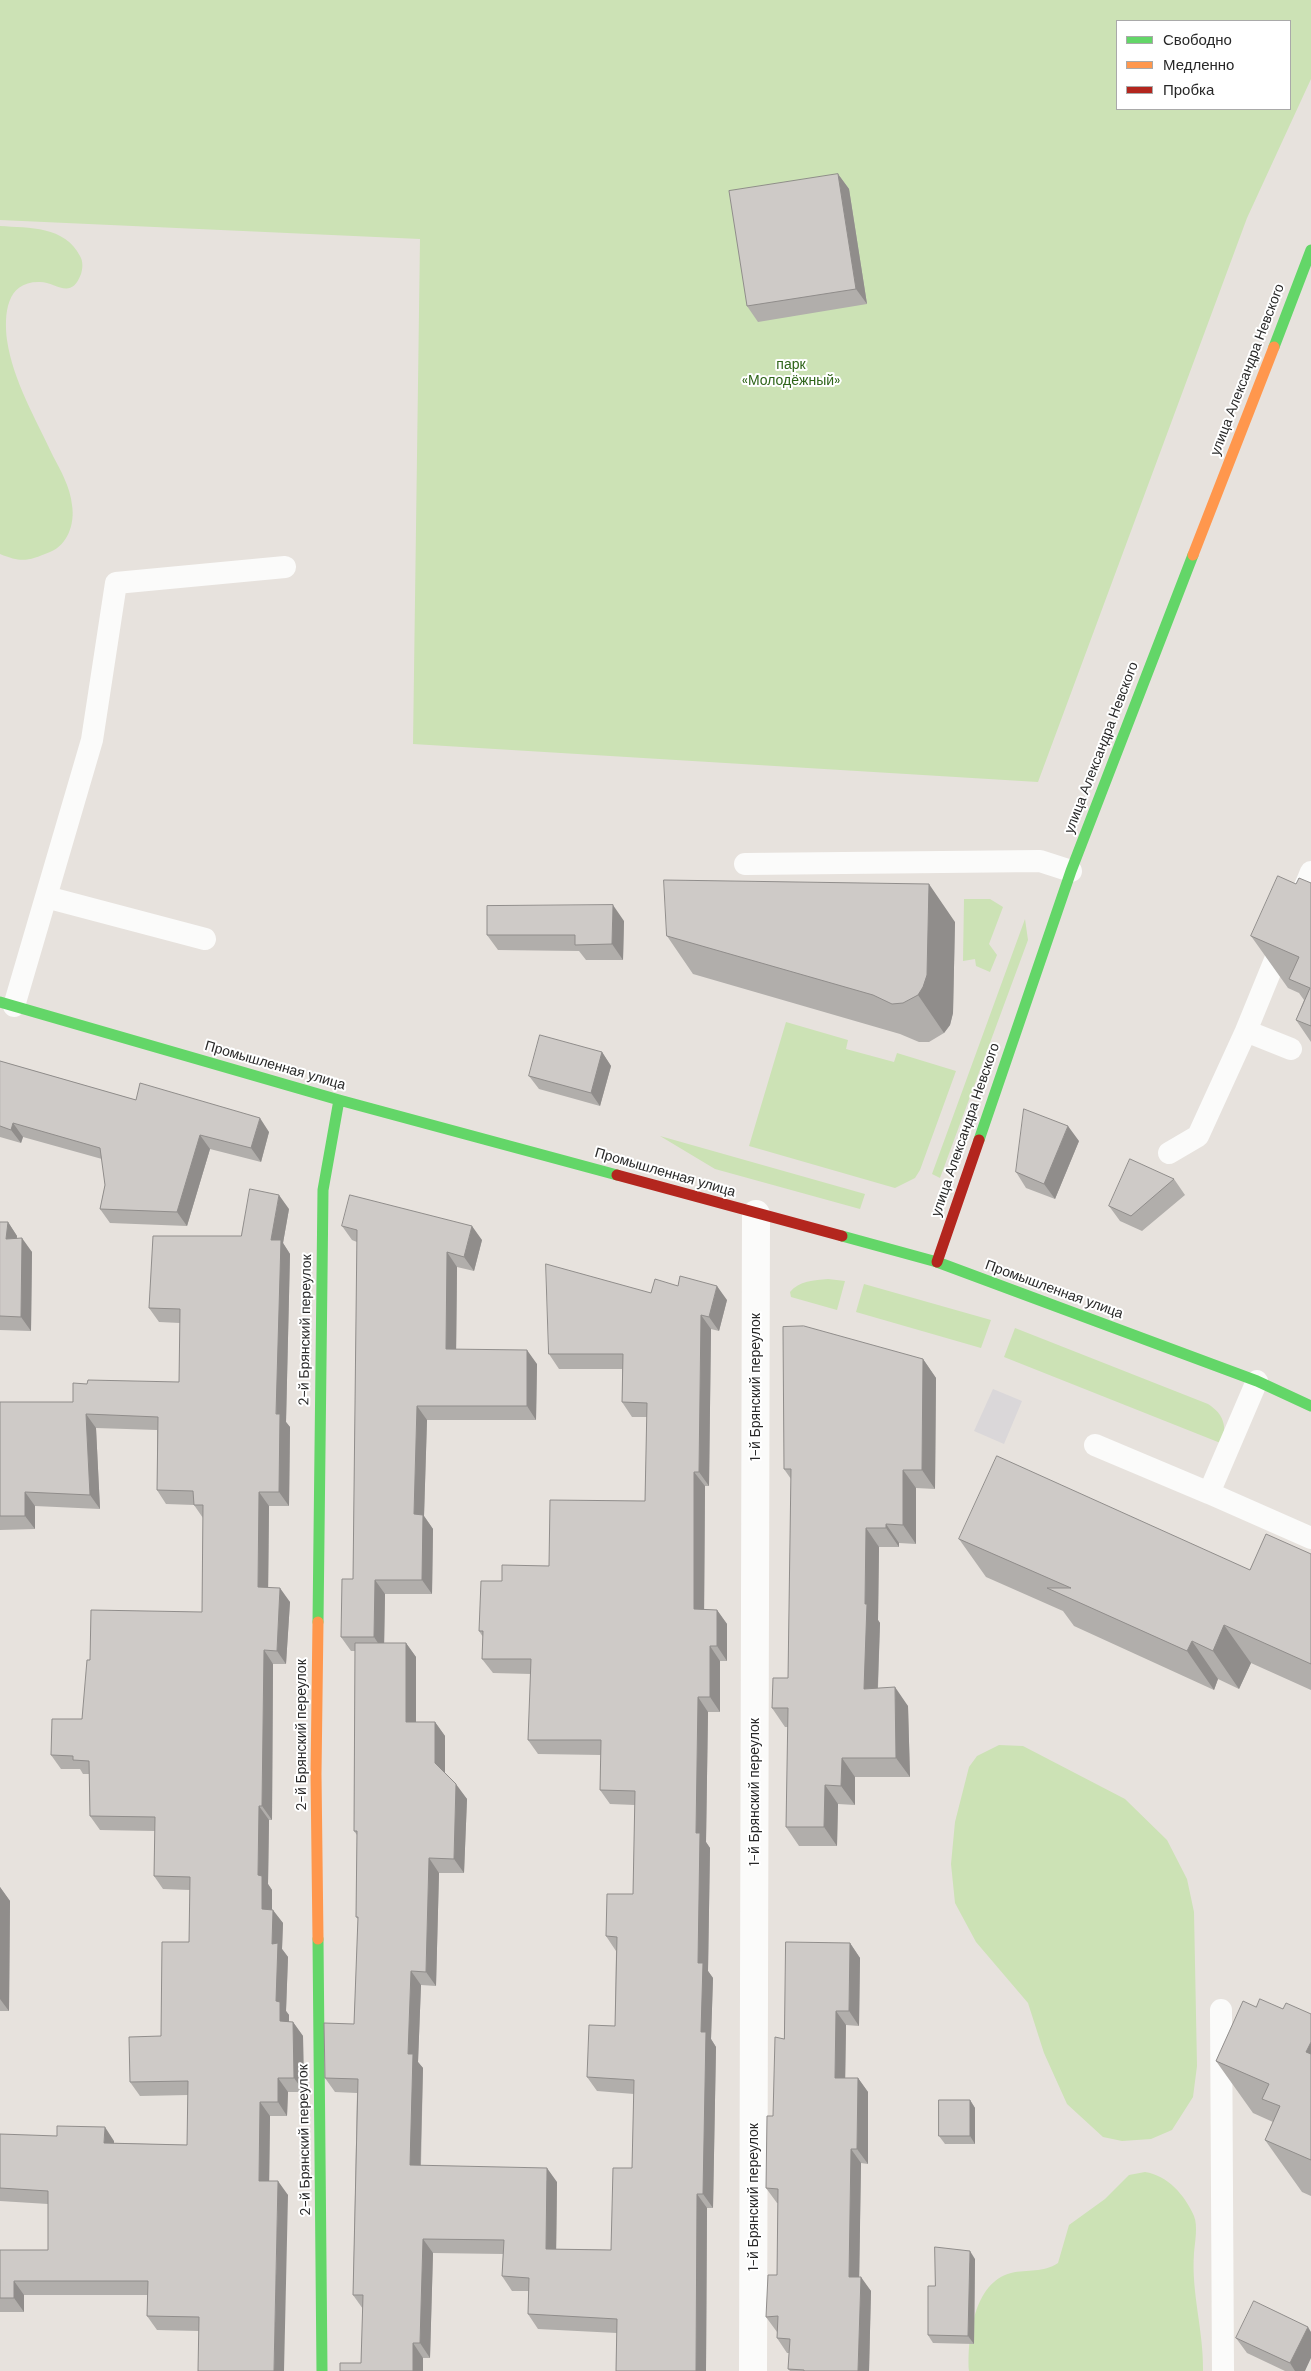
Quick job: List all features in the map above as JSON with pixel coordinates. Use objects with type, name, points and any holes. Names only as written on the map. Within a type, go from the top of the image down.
[{"type":"street","name":"улица Александра Невского","points":[[937,1262],[1071,871],[1311,250]]},
{"type":"street","name":"Промышленная улица","points":[[7,1004],[339,1100],[937,1262],[1256,1382],[1311,1406]]},
{"type":"street","name":"2-й Брянский переулок","points":[[322,2371],[316,1774],[323,1190],[339,1100]]},
{"type":"street","name":"1-й Брянский переулок","points":[[753,2371],[756,1214]]},
{"type":"lane","points":[[7,1004],[46,897],[92,740],[116,583],[285,567]]},
{"type":"lane","points":[[745,864],[1040,861],[1071,871]]},
{"type":"lane","points":[[1169,1153],[1198,1136],[1246,1031],[1311,872]]},
{"type":"lane","points":[[46,897],[205,939]]},
{"type":"lane","points":[[1246,1031],[1291,1049]]},
{"type":"lane","points":[[1209,1494],[1256,1382]]},
{"type":"lane","points":[[1094,1445],[1311,1538]]},
{"type":"lane","points":[[1221,2010],[1224,2371]]},
{"type":"shaded area","points":[[993,1389],[1022,1401],[1004,1444],[974,1431]]},
{"type":"green space","name":"парк «Молодёжный»","points":[[0,0],[1311,0],[1311,79],[1247,218],[1038,782],[413,744],[420,239],[0,220]]},
{"type":"green space","points":[[0,226],[34,228],[56,234],[73,246],[81,258],[82,265],[81,274],[73,287],[63,288],[40,282],[29,283],[20,287],[14,293],[7,310],[7,340],[14,370],[26,400],[65,479],[73,512],[69,533],[56,549],[25,560],[14,559],[0,554]]},
{"type":"green space","points":[[964,899],[990,899],[1003,907],[989,944],[997,955],[990,972],[976,966],[975,959],[963,961]]},
{"type":"green space","points":[[1025,919],[1028,940],[940,1178],[932,1174]]},
{"type":"green space","points":[[786,1022],[848,1040],[846,1049],[894,1062],[897,1053],[956,1071],[920,1170],[915,1178],[895,1188],[749,1146]]},
{"type":"green space","points":[[660,1136],[865,1194],[860,1209],[715,1169]]},
{"type":"green space","points":[[828,1279],[845,1281],[837,1310],[791,1297],[790,1292],[802,1283]]},
{"type":"green space","points":[[864,1284],[991,1320],[981,1348],[856,1312]]},
{"type":"green space","points":[[1015,1328],[1208,1404],[1218,1412],[1223,1421],[1223,1444],[1004,1357]]},
{"type":"green space","points":[[999,1745],[1023,1746],[1125,1799],[1167,1840],[1187,1879],[1194,1912],[1197,2066],[1193,2097],[1172,2130],[1151,2139],[1122,2141],[1103,2137],[1067,2104],[1044,2053],[1028,2003],[976,1942],[955,1903],[951,1864],[955,1822],[969,1767],[977,1756]]},
{"type":"green space","points":[[1145,2172],[1161,2177],[1174,2187],[1186,2201],[1194,2216],[1196,2229],[1194,2283],[1202,2342],[1203,2371],[969,2371],[970,2343],[975,2313],[989,2288],[998,2278],[1011,2273],[1041,2270],[1058,2263],[1069,2225],[1105,2199],[1129,2175]]},
{"type":"building","points":[[838,174],[856,289],[747,306],[729,191]]},
{"type":"building","points":[[1278,876],[1296,884],[1299,878],[1311,883],[1311,1026],[1296,1020],[1310,988],[1289,979],[1299,957],[1251,936]]},
{"type":"building","points":[[664,880],[929,884],[927,975],[923,987],[918,995],[903,1003],[892,1004],[873,995],[667,936]]},
{"type":"building","points":[[613,905],[612,944],[575,945],[575,935],[487,935],[487,906]]},
{"type":"building","points":[[540,1035],[602,1052],[591,1093],[529,1076]]},
{"type":"building","points":[[0,1061],[136,1100],[140,1083],[260,1118],[251,1148],[200,1135],[177,1212],[100,1209],[105,1185],[100,1148],[13,1123],[11,1130],[0,1126]]},
{"type":"building","points":[[1024,1109],[1068,1126],[1044,1184],[1016,1172]]},
{"type":"building","points":[[1130,1159],[1174,1179],[1131,1216],[1109,1206]]},
{"type":"building","points":[[250,1189],[279,1195],[271,1240],[281,1240],[276,1414],[280,1414],[279,1492],[259,1492],[258,1587],[280,1588],[277,1651],[264,1650],[262,1806],[259,1806],[258,1875],[262,1876],[262,1909],[273,1910],[272,1944],[278,1943],[276,2001],[280,2002],[280,2021],[293,2022],[294,2078],[278,2078],[278,2102],[260,2102],[259,2181],[278,2181],[274,2371],[198,2371],[199,2317],[147,2316],[148,2281],[14,2281],[14,2298],[0,2298],[0,2250],[48,2250],[48,2191],[0,2188],[0,2134],[57,2136],[57,2126],[105,2127],[104,2143],[187,2145],[188,2081],[130,2082],[129,2037],[161,2036],[162,1942],[189,1942],[190,1877],[154,1876],[155,1817],[90,1816],[89,1761],[73,1760],[73,1756],[51,1755],[52,1719],[82,1719],[87,1660],[90,1660],[91,1610],[202,1612],[203,1505],[194,1505],[193,1491],[157,1490],[158,1417],[86,1414],[90,1495],[25,1492],[25,1516],[0,1516],[0,1402],[73,1402],[73,1383],[87,1384],[88,1380],[179,1382],[180,1309],[149,1308],[153,1236],[241,1236]]},
{"type":"building","points":[[350,1195],[472,1226],[464,1257],[447,1252],[446,1349],[527,1350],[527,1406],[417,1406],[414,1514],[423,1515],[422,1580],[375,1580],[374,1637],[341,1637],[342,1579],[353,1579],[357,1230],[342,1226]]},
{"type":"building","points":[[0,1222],[8,1222],[6,1239],[22,1238],[21,1317],[0,1316]]},
{"type":"building","points":[[546,1264],[651,1293],[655,1279],[678,1286],[680,1276],[717,1286],[709,1317],[701,1315],[699,1472],[694,1472],[694,1609],[717,1610],[717,1646],[710,1646],[710,1697],[698,1697],[696,1833],[700,1833],[698,1963],[703,1963],[701,2032],[706,2032],[703,2194],[697,2194],[696,2371],[616,2371],[617,2319],[528,2314],[529,2278],[502,2276],[504,2240],[423,2239],[420,2343],[413,2343],[413,2371],[340,2371],[340,2363],[361,2363],[363,2295],[353,2295],[358,2079],[325,2078],[324,2023],[354,2024],[358,1917],[356,1917],[357,1831],[354,1831],[355,1643],[406,1643],[406,1722],[435,1722],[435,1763],[456,1784],[454,1859],[429,1858],[426,1972],[411,1971],[408,2054],[413,2054],[410,2165],[547,2168],[546,2249],[611,2250],[613,2168],[632,2168],[634,2080],[587,2077],[589,2025],[615,2026],[617,1937],[606,1936],[607,1894],[633,1894],[635,1791],[600,1790],[601,1740],[528,1740],[531,1659],[482,1659],[483,1631],[479,1631],[481,1581],[502,1581],[502,1565],[549,1566],[550,1500],[645,1501],[647,1403],[622,1402],[623,1354],[549,1354]]},
{"type":"building","points":[[804,1326],[923,1359],[922,1470],[903,1470],[903,1525],[886,1524],[886,1528],[866,1528],[865,1604],[867,1604],[864,1689],[895,1687],[896,1758],[842,1758],[841,1786],[825,1785],[824,1827],[786,1827],[788,1708],[772,1708],[773,1678],[788,1678],[791,1469],[784,1469],[783,1327]]},
{"type":"building","points":[[997,1456],[1250,1570],[1266,1534],[1311,1554],[1311,1664],[1224,1625],[1213,1651],[1192,1641],[1187,1651],[1047,1588],[1071,1588],[959,1539]]},
{"type":"building","points":[[786,1942],[850,1943],[849,2011],[836,2011],[835,2078],[858,2078],[857,2149],[851,2149],[849,2277],[861,2277],[858,2371],[804,2371],[788,2369],[790,2339],[777,2338],[778,2316],[766,2317],[768,2275],[777,2275],[778,2189],[766,2188],[767,2116],[773,2116],[775,2037],[784,2039]]},
{"type":"building","points":[[1260,1999],[1283,2009],[1286,2003],[1311,2014],[1311,2042],[1306,2052],[1311,2054],[1311,2160],[1265,2140],[1280,2106],[1262,2099],[1269,2084],[1216,2061],[1243,2001],[1256,2007]]},
{"type":"building","points":[[939,2100],[970,2100],[970,2136],[939,2136]]},
{"type":"building","points":[[935,2247],[970,2251],[968,2336],[928,2335],[928,2286],[935,2286]]},
{"type":"building","points":[[1254,2301],[1308,2327],[1290,2363],[1236,2338]]},
{"type":"traffic: fast","points":[[1274,347],[1311,250]]},
{"type":"traffic: fast","points":[[979,1140],[1071,871],[1193,555]]},
{"type":"traffic: fast","points":[[0,1002],[339,1100],[617,1175]]},
{"type":"traffic: fast","points":[[318,1622],[323,1190],[339,1100]]},
{"type":"traffic: fast","points":[[842,1236],[937,1262],[1257,1381],[1311,1406]]},
{"type":"traffic: fast","points":[[318,1939],[322,2371]]},
{"type":"traffic: slow","points":[[1193,555],[1274,347]]},
{"type":"traffic: slow","points":[[318,1622],[316,1774],[318,1939]]},
{"type":"traffic: jam","points":[[937,1262],[979,1140]]},
{"type":"traffic: jam","points":[[617,1175],[842,1236]]}]
